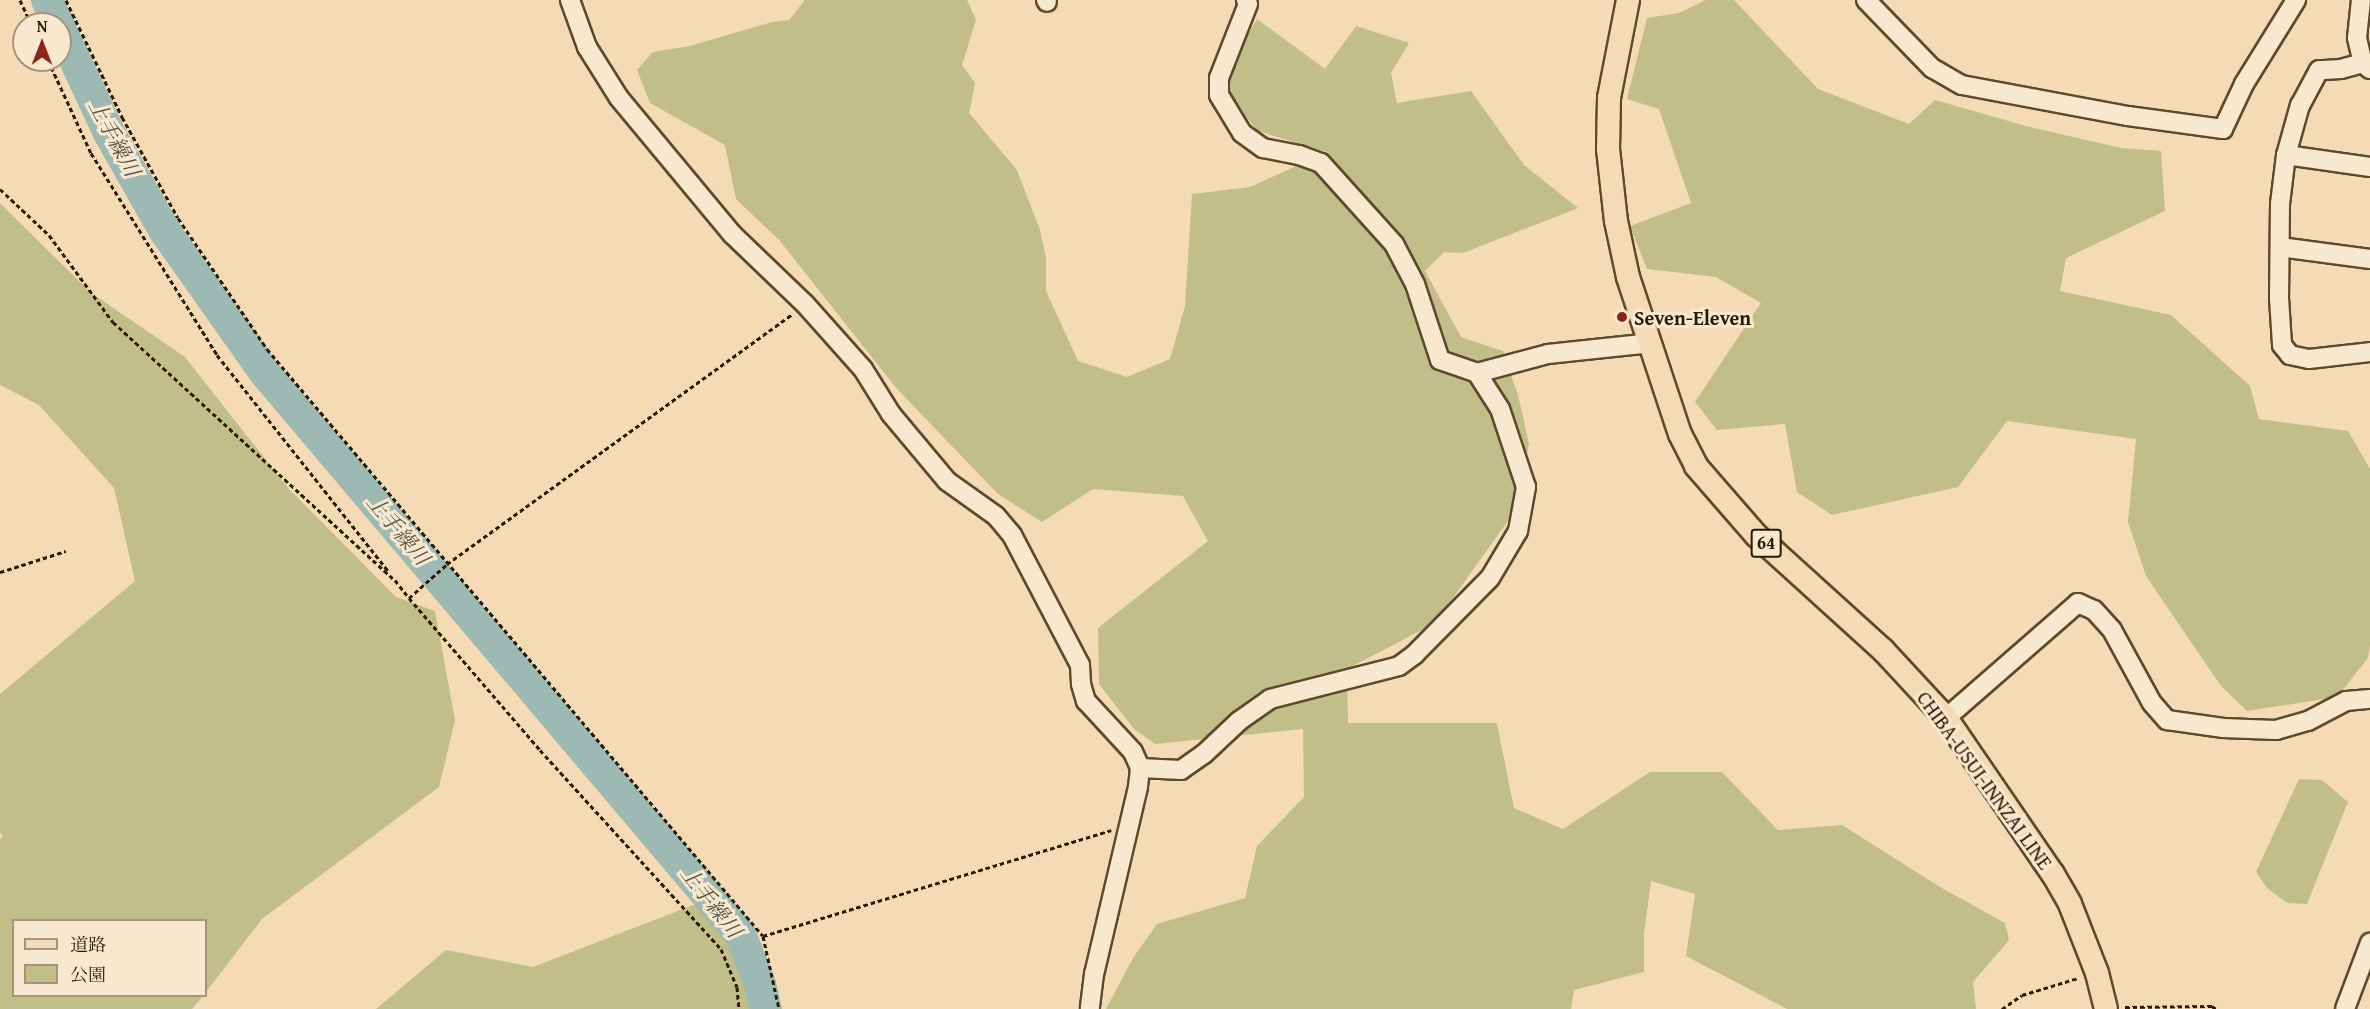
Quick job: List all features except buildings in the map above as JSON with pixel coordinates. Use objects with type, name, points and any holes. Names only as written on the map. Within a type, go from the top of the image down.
[{"type":"main road","name":"CHIBA-USUI-INNZAI LINE","points":[[1628,0],[1609,98],[1608,149],[1616,221],[1628,277],[1680,434],[1696,466],[1756,535],[1883,650],[1946,718],[2053,874],[2070,904],[2097,973],[2106,1008]]},
{"type":"street","points":[[570,0],[587,47],[619,98],[732,234],[805,304],[863,369],[891,414],[947,481],[996,516],[1012,535],[1080,665],[1081,684],[1086,701],[1133,752],[1140,768],[1094,974],[1090,1009]]},
{"type":"street","points":[[1140,768],[1181,770],[1204,754],[1239,721],[1270,699],[1399,666],[1414,655],[1490,578],[1518,531],[1526,487],[1500,409],[1477,374],[1440,360],[1415,284],[1394,244],[1321,163],[1299,155],[1263,148],[1242,133],[1220,95],[1220,78],[1248,4],[1246,0]]},
{"type":"street","points":[[1866,0],[1932,68],[1962,85],[2128,116],[2223,129],[2244,84],[2296,0]]},
{"type":"street","points":[[2361,0],[2357,38],[2366,66],[2319,70],[2300,105],[2286,155],[2280,204],[2282,345],[2290,355],[2309,359],[2370,352]]},
{"type":"street","points":[[2286,155],[2370,167]]},
{"type":"street","points":[[2280,247],[2370,259]]},
{"type":"street","points":[[1477,374],[1548,354],[1651,343]]},
{"type":"street","points":[[1946,718],[2078,603],[2094,610],[2112,630],[2152,703],[2167,720],[2223,728],[2276,730],[2308,721],[2346,701],[2370,699]]},
{"type":"street","points":[[2345,1009],[2370,943]]},
{"type":"path","points":[[66,0],[122,117],[178,218],[267,349],[763,936],[779,1009]]},
{"type":"path","points":[[54,72],[91,153],[217,355],[409,598],[540,750],[721,949],[737,987],[740,1009]]},
{"type":"path","points":[[0,189],[49,235],[113,322],[395,580]]},
{"type":"path","points":[[409,598],[447,564],[805,304]]},
{"type":"path","points":[[0,572],[66,551]]},
{"type":"path","points":[[763,936],[1129,824]]},
{"type":"path","points":[[2002,1009],[2022,995],[2097,973]]},
{"type":"path","points":[[2106,1008],[2212,1006],[2216,1009]]},
{"type":"green space","points":[[805,0],[967,0],[976,20],[962,65],[975,83],[969,113],[1017,170],[1040,230],[1046,258],[1046,291],[1078,361],[1127,377],[1170,359],[1185,306],[1192,194],[1250,187],[1327,152],[1258,131],[1227,94],[1230,67],[1257,19],[1325,69],[1356,26],[1409,43],[1391,73],[1397,103],[1471,91],[1524,165],[1578,208],[1463,253],[1444,252],[1425,271],[1461,337],[1503,351],[1518,395],[1529,444],[1515,511],[1435,623],[1347,669],[1348,723],[1497,723],[1514,808],[1563,829],[1650,772],[1722,772],[1778,830],[1842,825],[1940,887],[2005,923],[2009,940],[1973,982],[1976,1009],[1787,1009],[1686,956],[1695,894],[1651,881],[1644,934],[1644,972],[1574,990],[1571,1009],[1106,1009],[1133,958],[1157,924],[1245,898],[1257,846],[1304,797],[1303,729],[1155,744],[1134,729],[1099,684],[1098,628],[1208,541],[1183,496],[1093,489],[1042,522],[998,494],[897,389],[780,241],[736,199],[725,145],[650,103],[637,70],[653,52],[690,46],[772,22],[789,20]]},
{"type":"green space","points":[[1706,0],[1734,0],[1818,89],[1909,124],[1935,100],[2026,126],[2121,148],[2161,151],[2165,211],[2066,258],[2060,291],[2171,315],[2250,386],[2259,419],[2348,431],[2370,469],[2370,646],[2368,658],[2337,697],[2247,711],[2221,686],[2146,576],[2128,522],[2136,439],[2007,421],[1958,487],[1832,515],[1797,492],[1785,424],[1717,430],[1695,402],[1761,303],[1716,277],[1647,269],[1630,226],[1691,203],[1659,109],[1627,99],[1647,18],[1679,13]]},
{"type":"green space","points":[[0,203],[90,292],[185,357],[288,488],[396,597],[435,611],[455,720],[439,787],[262,919],[207,991],[207,919],[12,919],[12,997],[202,997],[192,1009],[0,1009],[0,839],[3,837],[0,832],[0,694],[135,581],[114,488],[39,405],[0,385]]},
{"type":"green space","points":[[2299,779],[2322,780],[2348,802],[2307,904],[2287,903],[2267,888],[2256,872]]},
{"type":"green space","points":[[701,902],[754,986],[754,1009],[376,1009],[446,950],[533,967]]},
{"type":"waterway","name":"上手繰川","points":[[47,0],[52,12]]},
{"type":"waterway","name":"上手繰川","points":[[72,54],[108,131],[164,230],[266,374],[740,934],[760,984],[766,1009]]},
{"type":"place","name":"Seven-Eleven","points":[[1622,317]]}]
